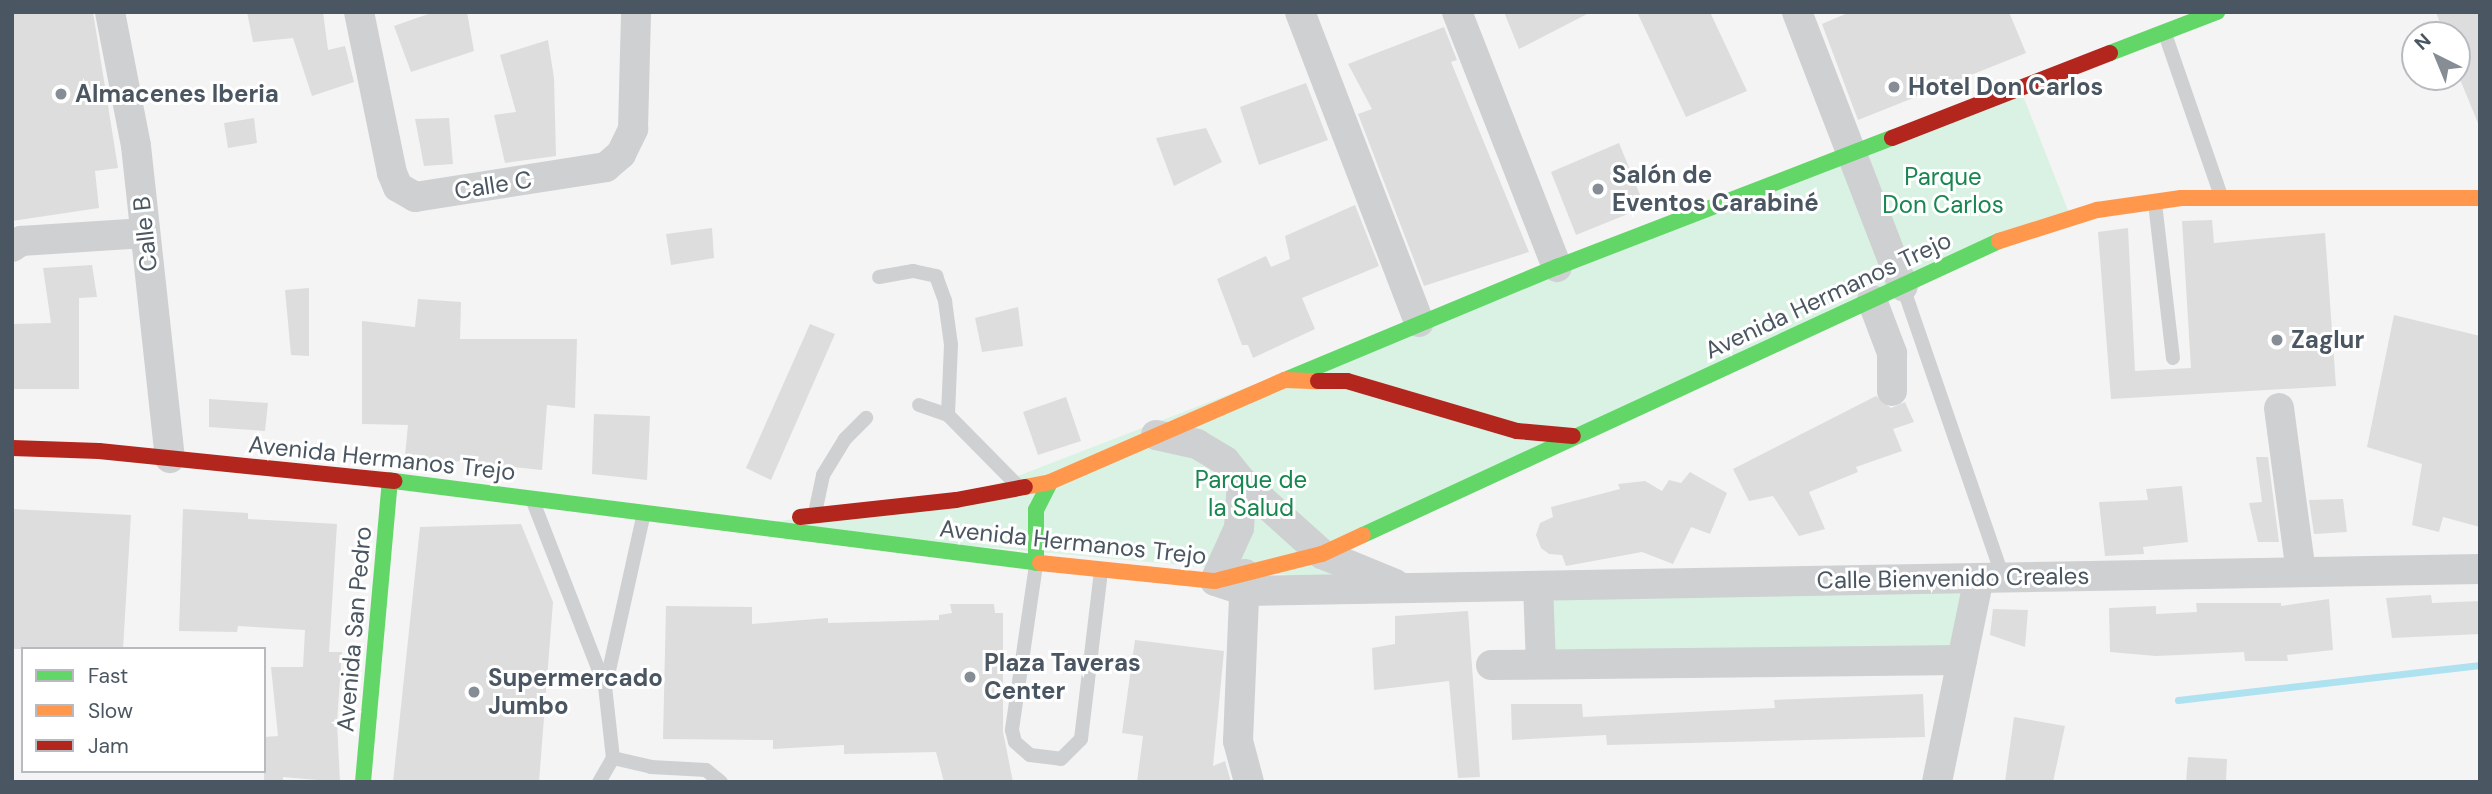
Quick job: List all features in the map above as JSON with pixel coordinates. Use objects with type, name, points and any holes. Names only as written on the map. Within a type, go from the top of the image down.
[{"type":"main road","points":[[1285,380],[1557,267],[2217,12]]},
{"type":"main road","name":"Avenida Hermanos Trejo","points":[[1246,583],[1322,554],[2003,239],[2097,210],[2155,202],[2222,198],[2480,198]]},
{"type":"main road","name":"Avenida Hermanos Trejo","points":[[746,525],[943,502],[1050,482],[1285,380],[1347,381],[1517,431],[1577,436]]},
{"type":"main road","name":"Avenida Hermanos Trejo","points":[[12,449],[170,458],[390,480],[1036,563],[1215,581]]},
{"type":"main road","name":"Avenida San Pedro","points":[[363,782],[390,480]]},
{"type":"main road","points":[[1036,563],[1036,510],[1050,482]]},
{"type":"street","name":"Calle B","points":[[110,12],[135,146],[170,458]]},
{"type":"street","name":"Calle C","points":[[359,12],[392,173],[398,187],[415,197],[606,167],[621,154],[633,130],[636,12]]},
{"type":"street","points":[[1300,12],[1419,323]]},
{"type":"street","points":[[1457,12],[1557,267]]},
{"type":"street","points":[[1797,12],[1903,286]]},
{"type":"street","points":[[12,247],[21,241],[145,233]]},
{"type":"street","points":[[1872,300],[1892,353],[1892,391]]},
{"type":"street","points":[[2279,408],[2301,572]]},
{"type":"street","name":"Calle Bienvenido Creales","points":[[1156,435],[1197,444],[1225,461],[1242,482],[1322,554],[1398,584],[1427,589]]},
{"type":"street","points":[[1215,581],[1239,528],[1242,482]]},
{"type":"street","name":"Calle Bienvenido Creales","points":[[1215,581],[1427,589],[2480,569]]},
{"type":"street","points":[[1937,782],[1962,660],[1991,577]]},
{"type":"street","points":[[1246,583],[1238,741],[1249,782]]},
{"type":"street","points":[[1538,586],[1541,664]]},
{"type":"street","points":[[1491,664],[1962,660]]},
{"type":"lane","points":[[2165,33],[2222,198]]},
{"type":"lane","points":[[2155,202],[2173,358]]},
{"type":"lane","points":[[879,277],[913,271],[936,276],[946,301],[951,345],[947,415]]},
{"type":"lane","points":[[1903,286],[1991,577]]},
{"type":"lane","points":[[919,405],[947,415],[1021,488]]},
{"type":"lane","points":[[814,515],[823,475],[845,439],[866,418]]},
{"type":"lane","points":[[532,498],[605,686],[613,758],[599,782]]},
{"type":"lane","points":[[605,686],[644,512]]},
{"type":"lane","points":[[1036,563],[1012,730],[1023,751],[1061,759],[1080,740],[1101,570]]},
{"type":"lane","points":[[613,758],[651,767],[706,770],[721,782]]},
{"type":"green space","name":"Parque de la Salud","points":[[2020,88],[2071,218],[1323,554],[1398,585],[746,525],[956,500]]},
{"type":"green space","points":[[1979,578],[1962,660],[1540,663],[1538,586]]},
{"type":"building","name":"Almacenes Iberia","points":[[12,12],[93,12],[118,168],[95,171],[99,208],[12,221]]},
{"type":"building","points":[[247,12],[323,12],[328,50],[345,46],[354,82],[312,96],[293,38],[253,42]]},
{"type":"building","points":[[434,12],[467,12],[474,51],[411,72],[394,26]]},
{"type":"building","points":[[1504,12],[1591,12],[1519,49]]},
{"type":"building","points":[[1637,12],[1710,12],[1747,91],[1686,117]]},
{"type":"building","name":"Hotel Don Carlos","points":[[1850,12],[2009,12],[2026,53],[1858,120],[1822,24]]},
{"type":"building","points":[[2436,12],[2480,12],[2480,128],[2465,91],[2471,91],[2471,21],[2439,21]]},
{"type":"building","points":[[1444,27],[1457,60],[1451,62],[1529,252],[1424,286],[1358,114],[1372,109],[1348,64]]},
{"type":"building","points":[[548,40],[554,78],[556,156],[505,163],[494,115],[516,112],[500,55]]},
{"type":"building","points":[[1306,83],[1328,140],[1259,165],[1240,107]]},
{"type":"building","points":[[254,118],[257,143],[228,148],[224,123]]},
{"type":"building","points":[[449,118],[453,164],[424,166],[415,119]]},
{"type":"building","points":[[1206,128],[1222,162],[1174,186],[1156,138]]},
{"type":"building","name":"Salón de Eventos Carabiné","points":[[1619,143],[1645,207],[1576,235],[1551,172]]},
{"type":"building","points":[[1355,205],[1379,266],[1302,298],[1315,329],[1253,358],[1248,345],[1242,345],[1217,279],[1266,256],[1271,267],[1290,259],[1285,236]]},
{"type":"building","points":[[2212,220],[2214,243],[2325,233],[2336,386],[2111,399],[2098,232],[2128,228],[2135,371],[2191,368],[2182,221]]},
{"type":"building","points":[[712,228],[714,258],[671,265],[666,234]]},
{"type":"building","points":[[92,265],[97,297],[79,298],[79,389],[12,389],[12,324],[51,323],[43,268]]},
{"type":"building","points":[[309,288],[309,356],[291,355],[285,290]]},
{"type":"building","points":[[418,299],[461,302],[460,339],[577,339],[575,408],[547,405],[542,470],[405,456],[408,425],[362,424],[362,321],[415,327]]},
{"type":"building","points":[[1018,307],[1023,346],[982,352],[975,318]]},
{"type":"building","points":[[2394,315],[2480,336],[2480,527],[2443,517],[2439,532],[2412,525],[2422,464],[2367,447]]},
{"type":"building","points":[[810,324],[835,334],[771,480],[746,468]]},
{"type":"building","points":[[1876,396],[1891,408],[1905,402],[1914,422],[1893,429],[1902,451],[1856,467],[1858,472],[1809,492],[1825,529],[1799,536],[1773,496],[1749,501],[1733,469]]},
{"type":"building","points":[[1066,397],[1081,441],[1038,455],[1023,412]]},
{"type":"building","points":[[209,399],[268,403],[265,431],[209,427]]},
{"type":"building","points":[[594,414],[650,416],[647,480],[592,474]]},
{"type":"building","points":[[2256,457],[2268,457],[2279,542],[2258,542],[2249,503],[2262,502]]},
{"type":"building","points":[[1690,472],[1727,493],[1710,534],[1691,527],[1673,564],[1642,552],[1566,566],[1562,555],[1549,554],[1541,548],[1536,535],[1540,523],[1553,517],[1551,507],[1620,489],[1618,484],[1645,481],[1662,491],[1669,480],[1681,483]]},
{"type":"building","points":[[2182,486],[2188,542],[2143,547],[2144,554],[2105,556],[2099,502],[2148,500],[2146,489]]},
{"type":"building","points":[[2343,499],[2347,532],[2314,534],[2309,500]]},
{"type":"building","points":[[12,509],[131,515],[123,647],[12,649]]},
{"type":"building","points":[[183,509],[248,513],[248,519],[337,524],[329,652],[342,652],[337,722],[340,782],[283,777],[283,782],[264,782],[266,737],[278,736],[271,667],[303,667],[305,630],[238,626],[237,632],[179,631]]},
{"type":"building","name":"Supermercado Jumbo","points":[[521,524],[553,602],[539,782],[393,782],[420,527]]},
{"type":"building","points":[[2431,595],[2432,603],[2480,601],[2480,634],[2392,638],[2386,598]]},
{"type":"building","points":[[2329,599],[2333,650],[2287,655],[2288,661],[2245,661],[2244,652],[2156,656],[2110,652],[2109,608],[2156,606],[2156,614],[2197,612],[2196,603],[2281,603],[2281,606]]},
{"type":"building","points":[[950,604],[994,604],[995,613],[1003,613],[1003,732],[1013,782],[944,782],[936,752],[844,754],[844,745],[773,749],[773,740],[663,739],[666,606],[752,607],[752,624],[828,618],[828,623],[939,620],[939,615],[952,613]]},
{"type":"building","points":[[1993,609],[2028,610],[2025,647],[1990,635]]},
{"type":"building","points":[[1468,611],[1480,777],[1458,778],[1449,681],[1374,690],[1372,648],[1395,644],[1395,616]]},
{"type":"building","points":[[1135,640],[1224,651],[1213,766],[1225,761],[1231,782],[1137,782],[1143,736],[1122,733]]},
{"type":"building","points":[[1923,694],[1925,737],[1607,745],[1606,735],[1512,740],[1511,704],[1582,704],[1583,717],[1775,708],[1774,700]]},
{"type":"building","points":[[2014,717],[2065,726],[2053,782],[2005,782]]},
{"type":"building","points":[[2188,757],[2227,759],[2226,782],[2186,782]]},
{"type":"waterway","points":[[2178,700],[2480,665]]},
{"type":"traffic: fast","points":[[2110,53],[2217,12]]},
{"type":"traffic: fast","points":[[1285,380],[1557,267],[1892,138]]},
{"type":"traffic: fast","points":[[1363,535],[1999,241]]},
{"type":"traffic: fast","points":[[363,782],[390,480]]},
{"type":"traffic: fast","points":[[394,481],[1040,563]]},
{"type":"traffic: fast","points":[[1036,563],[1036,510],[1050,482]]},
{"type":"traffic: slow","points":[[1999,241],[2097,210],[2181,198],[2480,198]]},
{"type":"traffic: slow","points":[[1025,487],[1050,482],[1285,380],[1318,381]]},
{"type":"traffic: slow","points":[[1040,563],[1215,581],[1322,554],[1363,535]]},
{"type":"traffic: jam","points":[[1892,138],[2110,53]]},
{"type":"traffic: jam","points":[[1318,381],[1347,381],[1517,431],[1573,436]]},
{"type":"traffic: jam","points":[[12,448],[99,451],[394,481]]},
{"type":"traffic: jam","points":[[800,517],[956,500],[1025,487]]},
{"type":"place","name":"Hotel Don Carlos","points":[[1894,87]]},
{"type":"place","name":"Almacenes Iberia","points":[[61,94]]},
{"type":"place","name":"Salón de Eventos Carabiné","points":[[1598,189]]},
{"type":"place","name":"Zaglur","points":[[2277,340]]},
{"type":"place","name":"Plaza Taveras Center","points":[[970,677]]},
{"type":"place","name":"Supermercado Jumbo","points":[[474,692]]},
{"type":"park label","name":"Parque Don Carlos","points":[[1943,191]]}]
